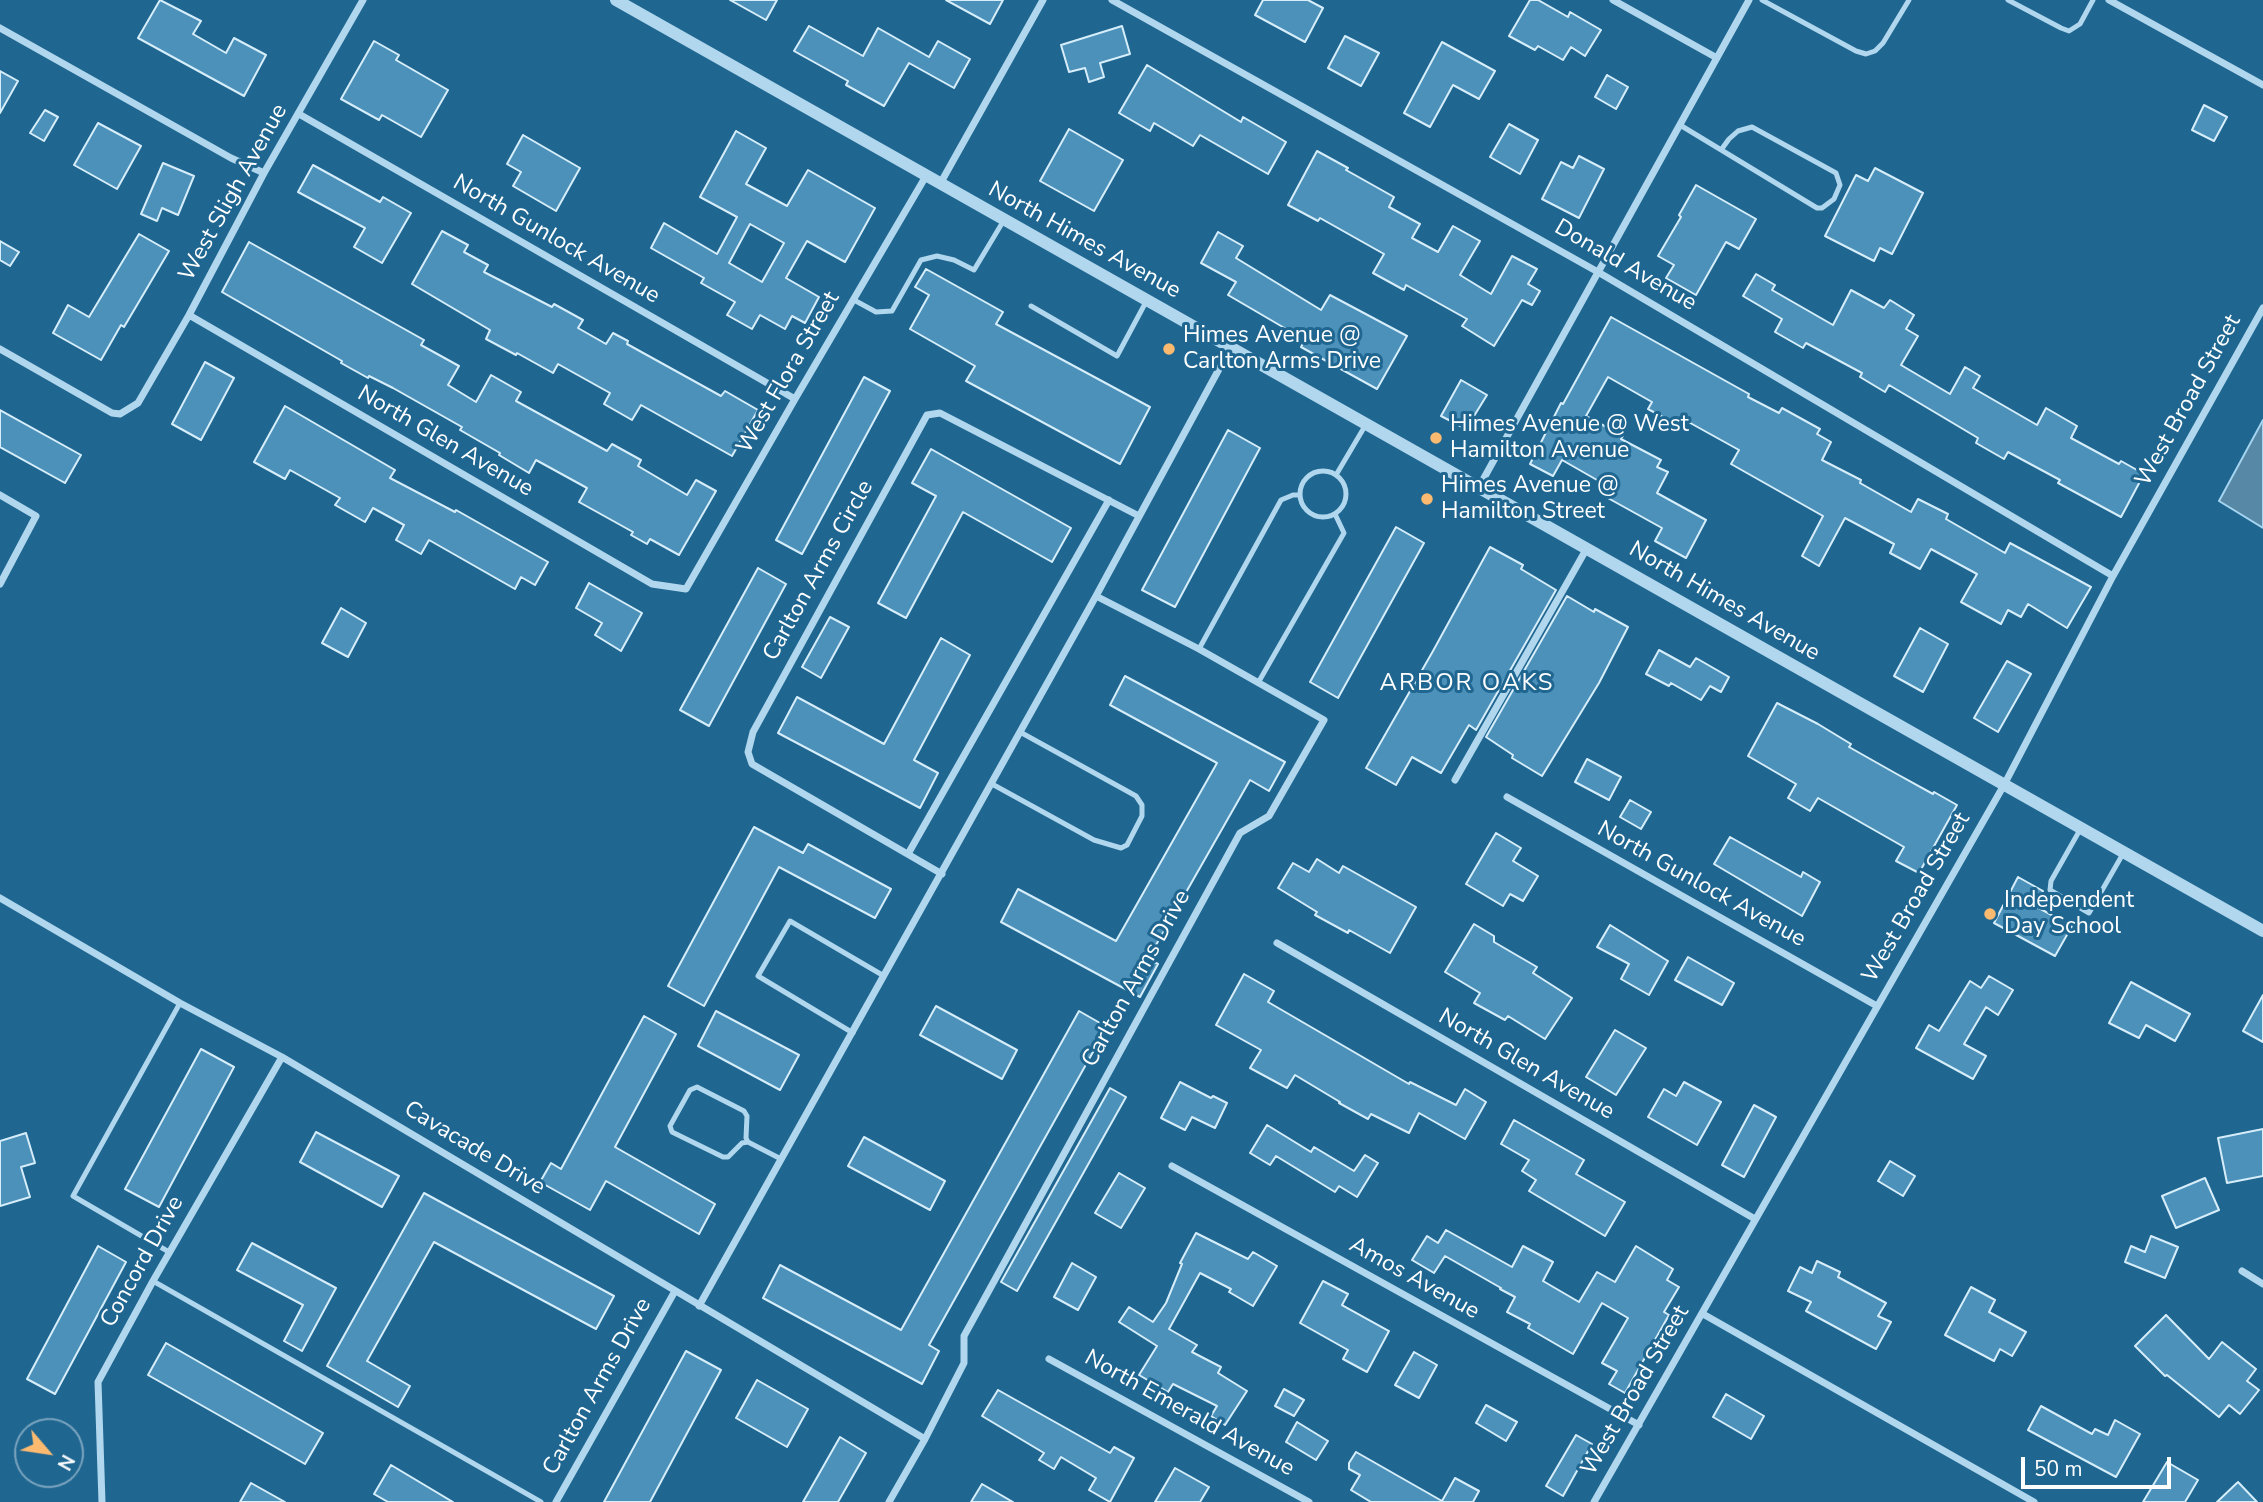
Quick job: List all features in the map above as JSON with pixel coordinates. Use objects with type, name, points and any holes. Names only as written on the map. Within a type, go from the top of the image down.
[{"type":"street","name":"West Sligh Avenue","points":[[0,349],[112,413],[120,414],[138,403],[189,315],[264,173],[363,0]]},
{"type":"street","name":"North Himes Avenue","points":[[616,0],[2263,931]]},
{"type":"street","points":[[940,184],[1042,0]]},
{"type":"street","name":"Donald Avenue","points":[[1112,0],[1598,272],[2113,576]]},
{"type":"street","points":[[1613,0],[1717,58]]},
{"type":"street","points":[[1479,487],[1749,0]]},
{"type":"street","points":[[2109,0],[2263,85]]},
{"type":"street","points":[[0,28],[232,158],[264,173]]},
{"type":"street","name":"North Gunlock Avenue","points":[[299,114],[795,399]]},
{"type":"street","name":"West Flora Street","points":[[686,589],[926,176]]},
{"type":"street","name":"West Broad Street","points":[[1594,1502],[2004,785],[2113,576],[2263,308]]},
{"type":"street","name":"North Glen Avenue","points":[[189,315],[652,583],[686,589]]},
{"type":"street","points":[[699,1306],[992,784],[1231,347]]},
{"type":"street","name":"Carlton Arms Circle","points":[[942,874],[752,764],[748,752],[752,732],[928,415],[940,413],[1139,516]]},
{"type":"street","points":[[0,495],[36,516],[0,584]]},
{"type":"street","points":[[908,854],[1109,500]]},
{"type":"street","points":[[1455,780],[1587,548]]},
{"type":"street","name":"Carlton Arms Drive","points":[[889,1502],[964,1363],[964,1336],[1240,833],[1269,816],[1324,720],[1199,649],[1096,596]]},
{"type":"street","name":"North Gunlock Avenue","points":[[1507,797],[1877,1006]]},
{"type":"street","name":"Cavacade Drive","points":[[0,898],[180,1003],[282,1057],[925,1438]]},
{"type":"street","name":"North Glen Avenue","points":[[1277,943],[1755,1219]]},
{"type":"street","name":"Concord Drive","points":[[102,1502],[98,1382],[169,1252],[282,1057]]},
{"type":"street","name":"Amos Avenue","points":[[1172,1166],[1639,1425]]},
{"type":"street","points":[[2242,1271],[2263,1284]]},
{"type":"street","name":"Carlton Arms Drive","points":[[556,1502],[675,1291]]},
{"type":"street","points":[[1703,1314],[2034,1502]]},
{"type":"street","name":"North Emerald Avenue","points":[[1049,1359],[1309,1502]]},
{"type":"lane","points":[[1762,0],[1866,54],[1875,51],[1883,43],[1909,0]]},
{"type":"lane","points":[[2008,0],[2061,29],[2069,30],[2080,24],[2093,0]]},
{"type":"lane","points":[[1680,125],[1721,150],[1817,208],[1822,208],[1834,200],[1840,186],[1836,173],[1752,127],[1738,131],[1721,150]]},
{"type":"lane","points":[[854,300],[876,312],[892,311],[921,260],[937,256],[954,260],[974,270],[1004,220]]},
{"type":"lane","points":[[1031,306],[1117,356],[1147,300]]},
{"type":"lane","points":[[1336,475],[1367,423]]},
{"type":"lane","points":[[1315,472],[1336,475],[1342,480],[1346,495],[1340,510],[1335,514],[1319,517],[1312,514],[1302,503],[1300,495],[1304,482],[1315,472]]},
{"type":"lane","points":[[1199,649],[1281,500],[1300,495]]},
{"type":"lane","points":[[1258,683],[1344,533],[1335,514]]},
{"type":"lane","points":[[992,784],[1094,840],[1121,848],[1127,845],[1142,816],[1142,805],[1136,796],[1020,732]]},
{"type":"lane","points":[[2081,828],[2051,881],[2050,890],[2089,913],[2124,852]]},
{"type":"lane","points":[[853,1033],[758,976],[790,921],[884,976]]},
{"type":"lane","points":[[169,1252],[73,1196],[180,1003]]},
{"type":"lane","points":[[748,1142],[747,1116],[744,1111],[697,1087],[690,1090],[670,1126],[672,1132],[723,1157],[728,1157],[742,1143],[748,1142],[781,1159]]},
{"type":"lane","points":[[153,1281],[541,1502]]},
{"type":"water","points":[[2263,420],[2263,528],[2219,501]]},
{"type":"building","points":[[160,0],[201,21],[193,34],[226,53],[234,38],[266,55],[244,96],[138,38]]},
{"type":"building","points":[[730,0],[777,0],[766,20]]},
{"type":"building","points":[[946,0],[1003,0],[990,24]]},
{"type":"building","points":[[1263,0],[1308,0],[1323,8],[1305,42],[1255,15]]},
{"type":"building","points":[[1530,0],[1538,0],[1568,17],[1570,12],[1601,30],[1585,56],[1571,47],[1563,60],[1538,46],[1535,50],[1509,36]]},
{"type":"building","points":[[809,26],[863,56],[878,28],[929,57],[938,41],[970,59],[954,88],[909,63],[884,106],[846,85],[848,81],[794,51]]},
{"type":"building","points":[[1122,26],[1130,54],[1100,63],[1104,77],[1089,82],[1085,68],[1069,72],[1061,45]]},
{"type":"building","points":[[1345,36],[1379,53],[1361,86],[1328,68]]},
{"type":"building","points":[[374,41],[399,55],[396,60],[448,90],[421,137],[382,115],[379,120],[341,99]]},
{"type":"building","points":[[1442,42],[1495,71],[1479,99],[1453,85],[1430,127],[1404,113]]},
{"type":"building","points":[[1147,65],[1241,122],[1243,117],[1286,142],[1268,174],[1200,135],[1193,146],[1154,123],[1150,131],[1119,113]]},
{"type":"building","points":[[0,71],[18,81],[0,113]]},
{"type":"building","points":[[1607,75],[1628,87],[1616,109],[1595,97]]},
{"type":"building","points":[[2204,105],[2227,117],[2214,141],[2192,130]]},
{"type":"building","points":[[45,110],[58,117],[44,141],[30,133]]},
{"type":"building","points":[[98,123],[141,146],[117,189],[74,165]]},
{"type":"building","points":[[1509,124],[1538,140],[1520,174],[1490,157]]},
{"type":"building","points":[[1069,129],[1123,160],[1094,211],[1040,181]]},
{"type":"building","points":[[736,131],[766,148],[746,184],[787,206],[808,170],[875,208],[845,262],[807,241],[786,278],[819,297],[805,323],[792,316],[785,329],[760,315],[752,329],[727,315],[735,302],[701,283],[704,278],[651,248],[664,223],[717,254],[737,217],[700,197]],"holes":[[[750,224],[784,243],[762,282],[729,263]]]},
{"type":"building","points":[[523,135],[580,168],[556,211],[513,186],[521,172],[507,164]]},
{"type":"building","points":[[1317,151],[1394,197],[1389,207],[1420,224],[1412,238],[1438,252],[1453,226],[1480,241],[1460,275],[1491,294],[1512,256],[1537,269],[1528,284],[1540,291],[1532,305],[1522,300],[1494,346],[1462,326],[1467,319],[1406,285],[1404,290],[1373,273],[1384,254],[1320,218],[1318,221],[1288,205]]},
{"type":"building","points":[[1579,156],[1604,169],[1579,218],[1542,199],[1561,162],[1573,168]]},
{"type":"building","points":[[163,163],[194,176],[178,215],[162,208],[157,221],[141,214]]},
{"type":"building","points":[[313,165],[380,202],[383,197],[411,213],[382,263],[354,247],[365,228],[298,192]]},
{"type":"building","points":[[1875,168],[1923,193],[1892,254],[1880,248],[1874,261],[1825,236],[1856,175],[1868,181]]},
{"type":"building","points":[[1696,185],[1756,219],[1739,249],[1726,242],[1696,295],[1666,278],[1674,265],[1658,256]]},
{"type":"building","points":[[442,231],[468,245],[464,252],[488,265],[484,272],[583,320],[578,328],[606,344],[613,333],[628,341],[627,344],[721,396],[725,391],[758,410],[732,456],[641,405],[632,420],[604,404],[610,393],[558,364],[553,373],[486,339],[490,330],[412,284]]},
{"type":"building","points":[[1218,232],[1243,246],[1236,258],[1321,310],[1330,295],[1407,336],[1377,389],[1301,347],[1305,340],[1228,295],[1236,282],[1201,263]]},
{"type":"building","points":[[139,234],[169,251],[101,360],[53,333],[68,305],[89,317]]},
{"type":"building","points":[[0,241],[19,252],[10,266],[0,260]]},
{"type":"building","points":[[249,242],[424,340],[421,345],[459,366],[448,385],[476,402],[491,375],[521,392],[516,401],[607,451],[612,444],[641,460],[638,466],[687,495],[696,480],[716,491],[679,555],[650,539],[647,544],[631,535],[633,532],[579,502],[587,488],[536,460],[529,473],[460,430],[462,427],[393,388],[341,363],[342,361],[222,292]]},
{"type":"building","points":[[926,269],[1003,312],[996,324],[1150,407],[1120,464],[966,381],[975,366],[910,329],[929,295],[915,287]]},
{"type":"building","points":[[1756,274],[1775,285],[1772,290],[1833,325],[1851,290],[1884,308],[1890,300],[1914,315],[1906,329],[1918,336],[1901,365],[1950,394],[1965,367],[1980,376],[1973,388],[2037,425],[2046,408],[2077,426],[2071,438],[2144,474],[2121,517],[2008,452],[2004,459],[1976,443],[1978,438],[1889,385],[1885,392],[1860,377],[1862,373],[1806,343],[1803,348],[1775,332],[1782,319],[1743,296]]},
{"type":"building","points":[[1611,317],[1749,394],[1748,397],[1779,413],[1782,408],[1820,429],[1817,434],[1831,442],[1822,460],[1861,480],[1860,483],[1911,512],[1918,499],[1948,514],[1946,519],[2005,553],[2010,543],[2091,587],[2067,628],[2028,604],[2021,617],[2008,610],[2001,624],[1961,602],[1977,574],[1931,549],[1920,569],[1890,553],[1894,544],[1845,518],[1819,566],[1802,556],[1823,516],[1731,464],[1739,450],[1683,419],[1679,426],[1648,409],[1652,402],[1608,377],[1586,416],[1623,436],[1621,439],[1661,460],[1657,467],[1668,472],[1657,493],[1706,520],[1686,558],[1655,541],[1662,528],[1606,497],[1611,488],[1562,460],[1553,476],[1530,464],[1561,403],[1563,404]]},
{"type":"building","points":[[205,362],[234,378],[201,440],[172,424]]},
{"type":"building","points":[[864,377],[890,391],[802,554],[776,540]]},
{"type":"building","points":[[1461,380],[1487,395],[1466,429],[1441,416]]},
{"type":"building","points":[[285,406],[395,470],[390,478],[455,512],[456,510],[548,562],[535,585],[521,577],[515,589],[429,540],[421,554],[396,540],[404,525],[373,508],[365,522],[335,505],[340,498],[290,470],[285,479],[254,462]]},
{"type":"building","points":[[0,410],[81,455],[65,483],[0,447]]},
{"type":"building","points":[[1228,430],[1260,448],[1175,607],[1142,590]]},
{"type":"building","points":[[931,449],[1071,528],[1052,562],[963,512],[906,618],[878,603],[936,496],[912,483]]},
{"type":"building","points":[[1396,527],[1424,543],[1338,698],[1310,682]]},
{"type":"building","points":[[1490,547],[1523,565],[1521,569],[1556,590],[1476,730],[1469,725],[1441,773],[1412,757],[1396,785],[1366,768]]},
{"type":"building","points":[[758,568],[786,584],[709,726],[680,710]]},
{"type":"building","points":[[589,583],[642,613],[621,651],[595,635],[602,623],[576,608]]},
{"type":"building","points":[[1567,596],[1628,627],[1599,683],[1542,776],[1512,758],[1513,755],[1486,737]]},
{"type":"building","points":[[341,608],[366,623],[348,657],[322,643]]},
{"type":"building","points":[[830,617],[849,627],[821,678],[802,667]]},
{"type":"building","points":[[1920,628],[1948,644],[1923,692],[1894,676]]},
{"type":"building","points":[[941,638],[970,655],[914,760],[938,773],[920,808],[778,733],[797,697],[884,744]]},
{"type":"building","points":[[1659,650],[1690,667],[1696,658],[1729,677],[1721,692],[1710,686],[1701,700],[1671,683],[1669,686],[1646,674]]},
{"type":"building","points":[[2007,661],[2031,674],[1998,732],[1974,718]]},
{"type":"building","points":[[1125,676],[1285,762],[1269,791],[1250,780],[1148,959],[1158,964],[1140,997],[1001,922],[1018,889],[1116,941],[1217,763],[1110,705]]},
{"type":"building","points":[[1777,703],[1851,744],[1849,747],[1957,805],[1919,873],[1896,861],[1904,847],[1818,798],[1810,811],[1788,798],[1796,784],[1748,756]]},
{"type":"building","points":[[1587,759],[1621,777],[1609,800],[1575,782]]},
{"type":"building","points":[[1630,800],[1651,812],[1641,829],[1620,817]]},
{"type":"building","points":[[754,827],[803,853],[808,844],[891,889],[875,918],[779,867],[704,1006],[668,986]]},
{"type":"building","points":[[1496,833],[1521,848],[1513,861],[1538,876],[1523,901],[1510,894],[1503,906],[1466,884]]},
{"type":"building","points":[[1730,837],[1801,877],[1803,872],[1820,882],[1802,916],[1714,864]]},
{"type":"building","points":[[1317,859],[1339,873],[1343,866],[1416,907],[1390,953],[1315,915],[1317,912],[1278,888],[1293,863],[1309,872]]},
{"type":"building","points":[[2018,877],[2043,891],[2035,906],[2072,926],[2055,956],[1994,923]]},
{"type":"building","points":[[1474,924],[1494,936],[1494,942],[1537,967],[1533,973],[1572,998],[1545,1039],[1508,1016],[1505,1020],[1474,1003],[1480,993],[1445,972]]},
{"type":"building","points":[[1610,925],[1668,961],[1649,995],[1621,979],[1629,964],[1597,947]]},
{"type":"building","points":[[1688,957],[1734,983],[1722,1005],[1675,980]]},
{"type":"building","points":[[1244,974],[1274,991],[1268,1002],[1409,1084],[1410,1082],[1456,1105],[1465,1089],[1486,1102],[1465,1139],[1419,1113],[1409,1133],[1371,1114],[1368,1119],[1295,1075],[1287,1088],[1250,1068],[1261,1050],[1216,1025]]},
{"type":"building","points":[[1989,976],[2013,990],[1998,1015],[1986,1007],[1964,1044],[1986,1056],[1973,1079],[1916,1048],[1929,1025],[1939,1031],[1970,981],[1981,988]]},
{"type":"building","points":[[2131,982],[2190,1014],[2175,1041],[2146,1025],[2139,1038],[2109,1023]]},
{"type":"building","points":[[2263,995],[2263,1042],[2243,1031]]},
{"type":"building","points":[[936,1006],[1017,1050],[1002,1079],[920,1035]]},
{"type":"building","points":[[716,1011],[799,1055],[780,1090],[698,1046]]},
{"type":"building","points":[[1079,1011],[1107,1027],[929,1345],[939,1351],[922,1384],[763,1298],[780,1265],[901,1330]]},
{"type":"building","points":[[644,1016],[676,1034],[615,1147],[715,1204],[699,1234],[606,1181],[590,1210],[540,1182],[551,1163],[561,1169]]},
{"type":"building","points":[[1615,1030],[1646,1048],[1616,1095],[1586,1077]]},
{"type":"building","points":[[201,1049],[234,1067],[159,1207],[125,1189]]},
{"type":"building","points":[[1180,1082],[1227,1103],[1215,1128],[1192,1117],[1185,1130],[1161,1118]]},
{"type":"building","points":[[1684,1082],[1721,1102],[1697,1145],[1648,1117],[1664,1089],[1676,1096]]},
{"type":"building","points":[[1110,1088],[1126,1097],[1017,1291],[1001,1282]]},
{"type":"building","points":[[1754,1105],[1776,1117],[1744,1177],[1722,1165]]},
{"type":"building","points":[[1514,1120],[1584,1160],[1576,1174],[1625,1202],[1605,1236],[1529,1191],[1536,1180],[1522,1171],[1529,1160],[1501,1144]]},
{"type":"building","points":[[1267,1125],[1311,1152],[1314,1147],[1354,1171],[1365,1155],[1378,1163],[1357,1197],[1339,1186],[1335,1192],[1276,1156],[1270,1165],[1250,1153]]},
{"type":"building","points":[[2263,1129],[2263,1176],[2227,1183],[2218,1138]]},
{"type":"building","points":[[316,1132],[399,1176],[382,1207],[300,1162]]},
{"type":"building","points":[[26,1133],[35,1163],[21,1167],[30,1197],[0,1206],[0,1141]]},
{"type":"building","points":[[864,1137],[945,1181],[930,1210],[848,1166]]},
{"type":"building","points":[[1890,1161],[1915,1176],[1903,1196],[1878,1181]]},
{"type":"building","points":[[1119,1173],[1145,1188],[1121,1228],[1095,1213]]},
{"type":"building","points":[[2205,1178],[2219,1210],[2176,1228],[2162,1196]]},
{"type":"building","points":[[424,1193],[614,1296],[596,1329],[434,1242],[367,1361],[410,1386],[398,1407],[327,1366]]},
{"type":"building","points":[[1446,1230],[1512,1267],[1523,1246],[1553,1262],[1543,1281],[1579,1302],[1597,1272],[1615,1282],[1636,1246],[1673,1269],[1667,1280],[1679,1287],[1664,1312],[1669,1315],[1625,1393],[1609,1384],[1617,1371],[1602,1363],[1628,1318],[1602,1303],[1573,1354],[1528,1328],[1530,1324],[1507,1312],[1515,1297],[1501,1288],[1445,1256],[1434,1273],[1412,1260],[1427,1236],[1438,1243]]},
{"type":"building","points":[[1196,1233],[1248,1259],[1253,1252],[1277,1266],[1253,1306],[1229,1292],[1231,1289],[1200,1273],[1169,1329],[1197,1345],[1192,1352],[1221,1367],[1218,1373],[1247,1391],[1225,1425],[1211,1416],[1217,1406],[1173,1384],[1168,1392],[1139,1375],[1157,1346],[1119,1322],[1129,1307],[1153,1322],[1166,1303],[1182,1264],[1180,1263]]},
{"type":"building","points":[[2151,1236],[2178,1247],[2165,1278],[2125,1262],[2131,1246],[2145,1252]]},
{"type":"building","points":[[252,1243],[336,1288],[302,1351],[284,1341],[303,1305],[237,1270]]},
{"type":"building","points":[[98,1246],[126,1262],[55,1394],[27,1379]]},
{"type":"building","points":[[1817,1261],[1840,1272],[1838,1277],[1886,1303],[1878,1316],[1891,1322],[1876,1349],[1806,1311],[1811,1302],[1788,1291],[1800,1267],[1812,1273]]},
{"type":"building","points":[[1072,1263],[1096,1277],[1078,1310],[1054,1297]]},
{"type":"building","points":[[1323,1281],[1348,1294],[1342,1305],[1389,1331],[1367,1372],[1343,1359],[1348,1350],[1300,1323]]},
{"type":"building","points":[[1971,1287],[1995,1300],[1989,1312],[2026,1332],[2012,1356],[2000,1349],[1994,1361],[1945,1335]]},
{"type":"building","points":[[2166,1315],[2209,1359],[2222,1342],[2256,1369],[2247,1381],[2259,1390],[2240,1414],[2229,1405],[2219,1417],[2165,1376],[2135,1346]]},
{"type":"building","points":[[166,1343],[323,1433],[305,1464],[148,1375]]},
{"type":"building","points":[[686,1351],[721,1370],[650,1502],[604,1502]]},
{"type":"building","points":[[1414,1352],[1437,1365],[1419,1398],[1395,1385]]},
{"type":"building","points":[[757,1380],[808,1409],[787,1447],[736,1418]]},
{"type":"building","points":[[1284,1389],[1304,1400],[1294,1416],[1275,1406]]},
{"type":"building","points":[[998,1390],[1110,1453],[1114,1447],[1134,1458],[1110,1502],[1089,1490],[1096,1478],[1061,1457],[1054,1469],[1039,1460],[1044,1453],[982,1416]]},
{"type":"building","points":[[1726,1394],[1764,1416],[1751,1439],[1713,1417]]},
{"type":"building","points":[[1486,1405],[1517,1422],[1506,1441],[1476,1423]]},
{"type":"building","points":[[2041,1406],[2092,1434],[2095,1429],[2108,1435],[2115,1420],[2140,1434],[2116,1477],[2028,1430]]},
{"type":"building","points":[[1297,1422],[1328,1441],[1316,1460],[1286,1442]]},
{"type":"building","points":[[1576,1435],[1592,1444],[1563,1496],[1546,1486]]},
{"type":"building","points":[[840,1437],[866,1453],[838,1502],[803,1502]]},
{"type":"building","points":[[1356,1452],[1442,1501],[1455,1478],[1479,1491],[1473,1502],[1371,1502],[1351,1490],[1360,1475],[1349,1469],[1349,1463]]},
{"type":"building","points":[[2167,1462],[2198,1480],[2185,1502],[2143,1502]]},
{"type":"building","points":[[391,1465],[453,1502],[388,1502],[374,1494]]},
{"type":"building","points":[[1175,1468],[1209,1487],[1200,1502],[1155,1502]]},
{"type":"building","points":[[2238,1482],[2257,1502],[2217,1502]]},
{"type":"building","points":[[251,1483],[285,1502],[240,1502]]},
{"type":"building","points":[[982,1484],[1013,1502],[971,1502]]},
{"type":"place","name":"Himes Avenue @ Carlton Arms Drive","points":[[1169,349]]},
{"type":"place","name":"Himes Avenue @ West Hamilton Avenue","points":[[1436,438]]},
{"type":"place","name":"Himes Avenue @ Hamilton Street","points":[[1427,499]]},
{"type":"place","name":"Independent Day School","points":[[1990,914]]},
{"type":"district","name":"ARBOR OAKS","points":[[1467,684]]}]
